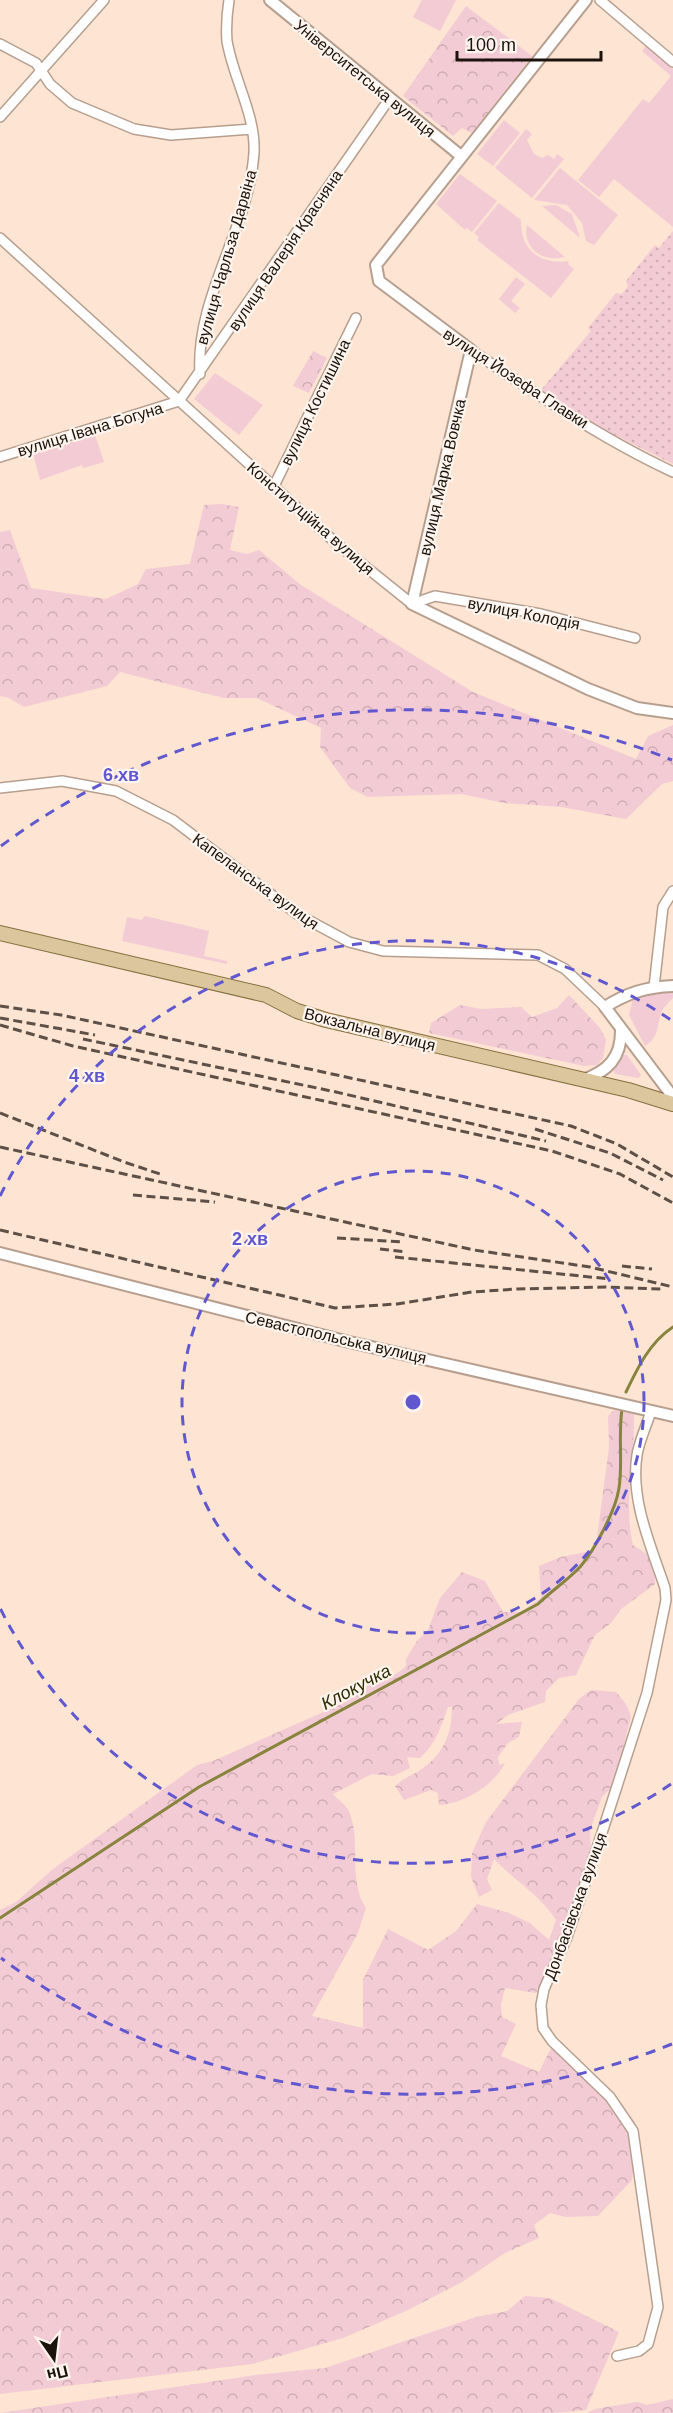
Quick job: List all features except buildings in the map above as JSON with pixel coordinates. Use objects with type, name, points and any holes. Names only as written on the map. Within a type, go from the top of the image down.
[{"type":"main road","name":"Вокзальна вулиця","points":[[0,933],[257,993],[272,997],[303,1013],[326,1020],[584,1080],[673,1104]]},
{"type":"street","points":[[0,117],[104,0]]},
{"type":"street","name":"вулиця Чарльза Дарвіна","points":[[200,374],[201,340],[249,184],[254,150],[252,129],[227,40],[229,0]]},
{"type":"street","name":"Університетська вулиця","points":[[270,0],[460,156]]},
{"type":"street","points":[[460,156],[586,0]]},
{"type":"street","points":[[600,0],[673,62]]},
{"type":"street","points":[[0,44],[36,63],[50,84],[72,103],[151,134],[252,129]]},
{"type":"street","name":"вулиця Валерія Красняна","points":[[179,401],[200,374],[390,98]]},
{"type":"street","name":"вулиця Йозефа Главки","points":[[460,156],[376,266],[379,281],[471,350],[623,448],[673,472]]},
{"type":"street","name":"Конституційна вулиця","points":[[0,238],[336,543],[412,604],[588,689],[636,708],[673,713]]},
{"type":"street","name":"вулиця Костишина","points":[[274,486],[356,318]]},
{"type":"street","name":"вулиця Марка Вовчка","points":[[412,604],[471,350]]},
{"type":"street","name":"вулиця Івана Богуна","points":[[0,457],[179,401]]},
{"type":"street","name":"вулиця Колодія","points":[[412,604],[435,596],[541,614],[635,638]]},
{"type":"street","name":"Капеланська вулиця","points":[[0,788],[62,780],[116,791],[172,820],[297,914],[343,940],[383,951],[538,955],[565,969],[605,1007],[673,1097]]},
{"type":"street","points":[[654,987],[663,907],[673,891]]},
{"type":"street","points":[[605,1007],[625,994],[654,987],[673,986]]},
{"type":"street","points":[[584,1080],[608,1068],[619,1051],[621,1031]]},
{"type":"street","points":[[608,1068],[610,1081],[616,1088]]},
{"type":"street","name":"Севастопольська вулиця","points":[[0,1252],[345,1341],[673,1416]]},
{"type":"street","name":"Донбасівська вулиця","points":[[617,2356],[639,2351],[648,2344],[658,2307],[633,2131],[610,2097],[552,2041],[543,2028],[541,2005],[544,1989],[567,1937],[647,1693],[666,1600],[665,1588],[641,1513],[636,1483],[637,1454],[651,1411]]},
{"type":"green space","points":[[422,0],[456,0],[440,31],[413,17]]},
{"type":"green space","points":[[466,6],[532,56],[472,133],[462,128],[453,136],[403,96]]},
{"type":"green space","points":[[646,46],[673,69],[673,227],[614,179],[599,197],[578,180],[643,99],[649,103],[671,76],[642,51]]},
{"type":"green space","points":[[504,120],[520,133],[493,166],[477,154]]},
{"type":"green space","points":[[526,129],[532,134],[527,140],[534,154],[542,158],[548,155],[554,159],[557,154],[564,159],[532,198],[495,168]]},
{"type":"green space","points":[[560,168],[618,215],[594,245],[586,241],[582,223],[567,205],[534,200]]},
{"type":"green space","points":[[460,174],[497,201],[472,232],[467,228],[465,230],[436,204]]},
{"type":"green space","points":[[499,203],[521,220],[524,240],[534,254],[550,261],[569,261],[568,264],[574,269],[551,298],[477,240],[479,237],[474,233]]},
{"type":"green space","points":[[556,205],[572,214],[580,238],[542,206]]},
{"type":"green space","points":[[527,225],[565,257],[550,258],[536,252],[528,241]]},
{"type":"green space","points":[[673,231],[673,464],[595,425],[541,390],[591,331],[588,328],[616,293],[622,294],[628,286],[626,281],[655,245],[659,248]]},
{"type":"green space","points":[[516,277],[525,284],[511,301],[520,308],[515,313],[499,299]]},
{"type":"green space","points":[[313,351],[327,358],[309,393],[293,386]]},
{"type":"green space","points":[[215,373],[263,405],[239,435],[194,399]]},
{"type":"green space","points":[[95,435],[104,462],[83,468],[82,465],[40,480],[33,454]]},
{"type":"green space","points":[[221,504],[239,507],[230,550],[247,554],[259,550],[301,585],[473,692],[636,759],[648,736],[673,725],[673,781],[662,784],[626,819],[561,807],[504,803],[461,794],[368,797],[350,788],[320,747],[321,728],[257,698],[224,698],[120,672],[107,686],[24,707],[9,698],[0,696],[0,532],[10,530],[31,588],[106,599],[138,584],[146,569],[190,564],[204,505]]},
{"type":"green space","points":[[145,916],[209,931],[204,956],[227,961],[227,964],[122,941],[127,917],[141,920]]},
{"type":"green space","points":[[673,991],[673,998],[661,1013],[653,1039],[645,1046],[629,1015],[633,999],[641,992]]},
{"type":"green space","points":[[569,995],[600,1028],[606,1040],[603,1058],[597,1065],[584,1066],[429,1033],[431,1023],[460,1005],[481,1009],[521,1007],[532,1017],[557,1008]]},
{"type":"green space","points":[[622,1055],[627,1055],[641,1075],[639,1078],[615,1074],[613,1070]]},
{"type":"green space","points":[[614,1410],[634,1414],[629,1496],[630,1529],[633,1545],[654,1559],[655,1584],[621,1609],[611,1623],[595,1635],[576,1675],[559,1678],[546,1691],[545,1702],[508,1715],[496,1724],[522,1722],[519,1737],[508,1743],[498,1757],[499,1765],[505,1763],[500,1771],[494,1779],[477,1792],[458,1801],[439,1805],[438,1793],[431,1790],[404,1800],[395,1786],[423,1768],[441,1749],[450,1725],[452,1707],[448,1707],[430,1747],[420,1758],[407,1757],[410,1768],[393,1776],[372,1774],[333,1794],[348,1809],[353,1823],[357,1885],[366,1908],[358,1933],[312,2016],[363,2028],[363,1980],[388,1929],[428,1950],[456,1931],[477,1904],[509,1913],[530,1923],[549,1940],[556,1920],[550,1911],[494,1859],[487,1879],[492,1890],[479,1897],[471,1877],[472,1853],[486,1822],[579,1699],[591,1690],[616,1692],[626,1704],[631,1716],[614,1785],[602,1797],[590,1830],[591,1856],[551,1962],[536,1993],[505,1988],[501,2004],[502,2017],[516,2024],[501,2056],[539,2072],[553,2044],[621,2103],[635,2122],[636,2149],[632,2180],[598,2216],[565,2217],[550,2213],[534,2225],[539,2238],[505,2253],[462,2282],[406,2311],[343,2338],[252,2364],[0,2394],[0,1910],[16,1902],[53,1869],[197,1765],[213,1761],[346,1702],[351,1692],[400,1671],[406,1666],[406,1659],[417,1641],[428,1630],[440,1598],[462,1572],[485,1581],[503,1612],[521,1612],[541,1598],[539,1566],[561,1557],[591,1551],[597,1538],[609,1447],[608,1416]]},
{"type":"green space","points":[[525,2296],[550,2298],[619,2332],[586,2410],[554,2413],[0,2413],[256,2375],[325,2368],[476,2317],[507,2311]]},
{"type":"green space","points":[[673,2399],[673,2413],[587,2413],[595,2409],[637,2402],[647,2405]]},
{"type":"waterway","points":[[626,1392],[651,1348],[673,1327]]},
{"type":"waterway","name":"Клокучка","points":[[0,1918],[199,1787],[538,1604],[586,1560],[609,1518],[619,1488],[622,1409]]},
{"type":"railway","points":[[0,1006],[61,1015],[571,1126],[617,1144],[673,1177]]},
{"type":"railway","points":[[0,1018],[95,1035]]},
{"type":"railway","points":[[0,1025],[73,1046],[552,1151],[620,1174],[673,1203]]},
{"type":"railway","points":[[83,1039],[336,1092],[546,1141]]},
{"type":"railway","points":[[0,1113],[163,1175]]},
{"type":"railway","points":[[535,1129],[610,1153],[663,1180]]},
{"type":"railway","points":[[0,1147],[474,1250],[590,1267],[673,1287]]},
{"type":"railway","points":[[133,1195],[215,1202]]},
{"type":"railway","points":[[0,1230],[335,1308],[397,1304],[472,1292],[517,1289],[606,1287],[661,1289]]},
{"type":"railway","points":[[337,1238],[403,1242]]},
{"type":"railway","points":[[380,1249],[406,1252]]},
{"type":"railway","points":[[395,1257],[610,1279]]},
{"type":"railway","points":[[622,1266],[652,1269]]}]
